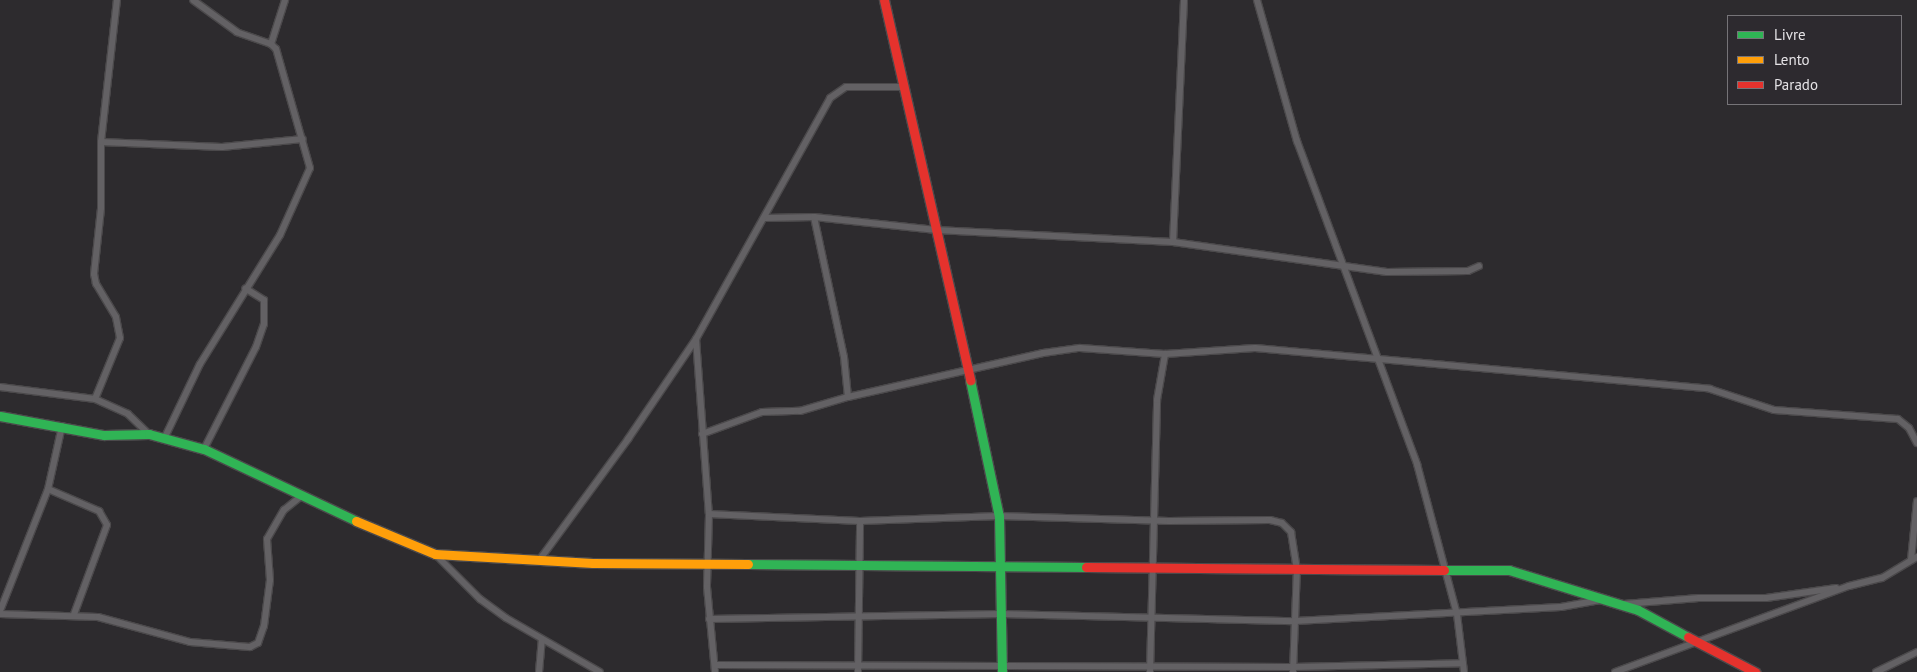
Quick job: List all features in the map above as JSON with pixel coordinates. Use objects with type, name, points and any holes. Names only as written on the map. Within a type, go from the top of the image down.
[{"type":"street","points":[[96,400],[120,338],[120,328],[94,274],[101,208],[101,142],[118,0]]},
{"type":"street","points":[[164,438],[200,364],[245,288],[280,235],[308,178],[310,168],[279,54],[271,44],[237,32],[193,0]]},
{"type":"street","points":[[271,44],[285,0]]},
{"type":"street","points":[[884,0],[998,516],[1002,669]]},
{"type":"street","points":[[1173,242],[1184,0]]},
{"type":"street","points":[[1257,0],[1297,141],[1340,263],[1381,360],[1418,464],[1443,569],[1457,614],[1464,672]]},
{"type":"street","points":[[540,559],[628,439],[696,339],[835,92],[846,87],[904,87]]},
{"type":"street","points":[[101,142],[222,147],[303,139]]},
{"type":"street","points":[[765,218],[814,217],[936,230],[1173,242],[1340,263],[1387,272],[1468,271],[1479,266]]},
{"type":"street","points":[[814,217],[844,357],[848,397]]},
{"type":"street","points":[[204,449],[256,347],[264,324],[264,300],[245,288]]},
{"type":"street","points":[[696,339],[709,514],[707,563],[709,619],[715,669],[1002,669],[1150,664],[1293,669],[1463,663]]},
{"type":"street","points":[[702,434],[762,412],[800,411],[848,397],[966,371],[1010,359],[1080,348],[1165,354],[1254,348],[1646,382],[1710,390],[1774,410],[1886,416],[1904,423],[1917,443]]},
{"type":"street","points":[[1150,672],[1155,568],[1157,400],[1165,354]]},
{"type":"street","points":[[0,387],[96,400],[128,414],[149,434]]},
{"type":"street","points":[[0,416],[104,435],[149,434],[204,449],[301,496],[435,554],[593,563],[857,566],[1000,564],[1155,568],[1509,570],[1600,600],[1621,604],[1699,598],[1766,598],[1849,586],[1882,578],[1914,559],[1917,501]]},
{"type":"street","points":[[62,426],[48,489],[0,612],[74,614],[190,642],[250,647],[258,643],[264,626],[270,580],[267,540],[284,510],[301,496]]},
{"type":"street","points":[[48,489],[99,511],[108,526],[74,614]]},
{"type":"street","points":[[709,514],[860,521],[998,516],[1156,520],[1270,520],[1282,522],[1291,532],[1297,568],[1293,669]]},
{"type":"street","points":[[858,670],[857,566],[860,521]]},
{"type":"street","points":[[435,554],[480,599],[542,639],[600,672]]},
{"type":"street","points":[[1615,672],[1697,644],[1849,586]]},
{"type":"street","points":[[709,619],[857,618],[1001,614],[1152,616],[1295,621],[1561,608],[1600,600]]},
{"type":"street","points":[[1621,604],[1754,672]]},
{"type":"street","points":[[539,672],[542,639]]},
{"type":"street","points":[[1876,672],[1917,652]]},
{"type":"traffic: fast","points":[[970,380],[999,516],[1002,672]]},
{"type":"traffic: fast","points":[[0,416],[104,435],[149,434],[204,449],[356,521]]},
{"type":"traffic: fast","points":[[748,564],[1086,567]]},
{"type":"traffic: fast","points":[[1444,570],[1509,570],[1638,610],[1688,637]]},
{"type":"traffic: slow","points":[[356,521],[435,554],[593,563],[748,564]]},
{"type":"traffic: jam","points":[[884,0],[970,380]]},
{"type":"traffic: jam","points":[[1086,567],[1444,570]]},
{"type":"traffic: jam","points":[[1688,637],[1755,672]]}]
